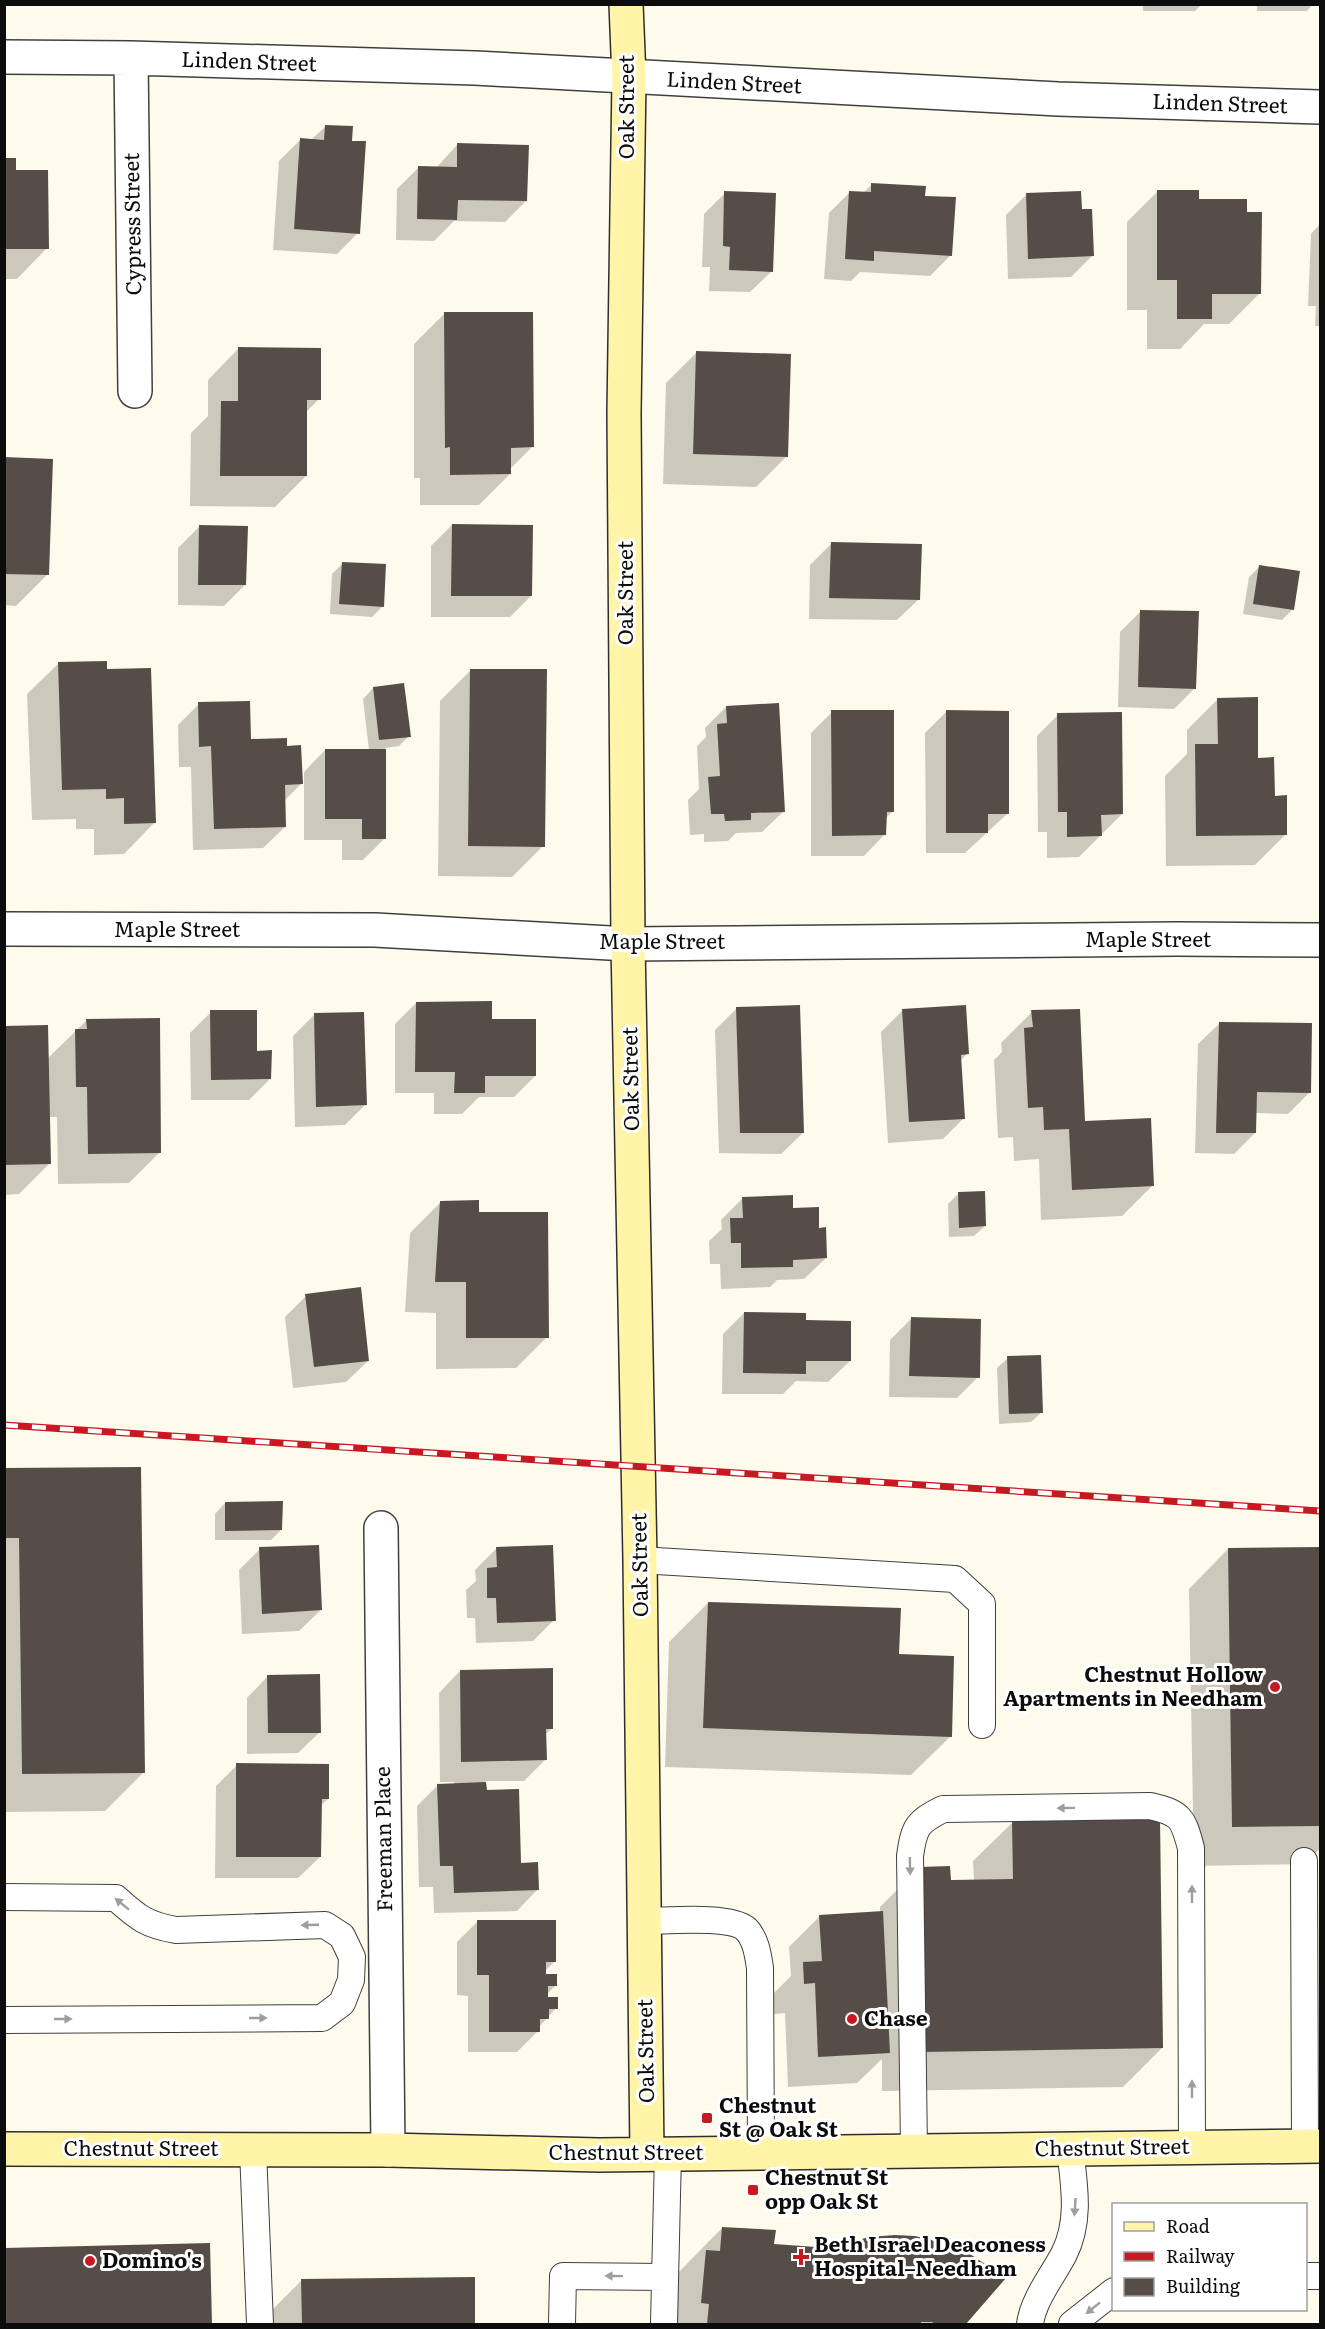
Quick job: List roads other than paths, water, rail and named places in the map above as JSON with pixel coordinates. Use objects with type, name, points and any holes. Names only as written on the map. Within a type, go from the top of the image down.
[{"type":"street","name":"Oak Street","points":[[626,4],[629,78],[624,412],[628,944],[645,1921],[658,2154]]},
{"type":"street","name":"Linden Street","points":[[4,57],[131,58],[475,68],[629,78],[1058,99],[1320,107]]},
{"type":"street","name":"Cypress Street","points":[[131,58],[135,391]]},
{"type":"street","name":"Maple Street","points":[[4,929],[375,930],[628,944],[1177,939],[1320,940]]},
{"type":"street","name":"Freeman Place","points":[[381,1528],[387,2150]]},
{"type":"street","name":"Chestnut Street","points":[[4,2149],[387,2150],[599,2155],[1313,2146]]},
{"type":"lane","points":[[640,1560],[955,1579],[982,1604],[982,1725]]},
{"type":"lane","points":[[914,2150],[910,1856],[913,1834],[925,1818],[944,1809],[1150,1806],[1169,1810],[1185,1824],[1191,1848],[1192,2147]]},
{"type":"lane","points":[[1304,1861],[1313,2146]]},
{"type":"lane","points":[[4,1898],[116,1898],[134,1914],[153,1926],[176,1930],[325,1925],[342,1936],[352,1957],[351,1980],[342,2003],[322,2018],[4,2020]]},
{"type":"lane","points":[[645,1921],[728,1921],[746,1929],[756,1947],[760,1968],[761,2152]]},
{"type":"lane","points":[[1030,2325],[1039,2299],[1066,2251],[1073,2228],[1076,2197],[1070,2149]]},
{"type":"lane","points":[[252,2150],[260,2325]]},
{"type":"lane","points":[[658,2154],[665,2277],[664,2325]]},
{"type":"lane","points":[[562,2325],[563,2276],[665,2277]]},
{"type":"lane","points":[[1072,2325],[1112,2292]]},
{"type":"railway","points":[[4,1425],[1320,1511]]},
{"type":"place","name":"Chestnut Hollow Apartments in Needham","points":[[1275,1687]]},
{"type":"place","name":"Chase","points":[[852,2019]]},
{"type":"place","name":"Chestnut St @ Oak St","points":[[707,2118]]},
{"type":"place","name":"Chestnut St opp Oak St","points":[[753,2190]]},
{"type":"place","name":"Beth Israel Deaconess Hospital–Needham","points":[[801,2257]]},
{"type":"place","name":"Domino's","points":[[90,2261]]}]
